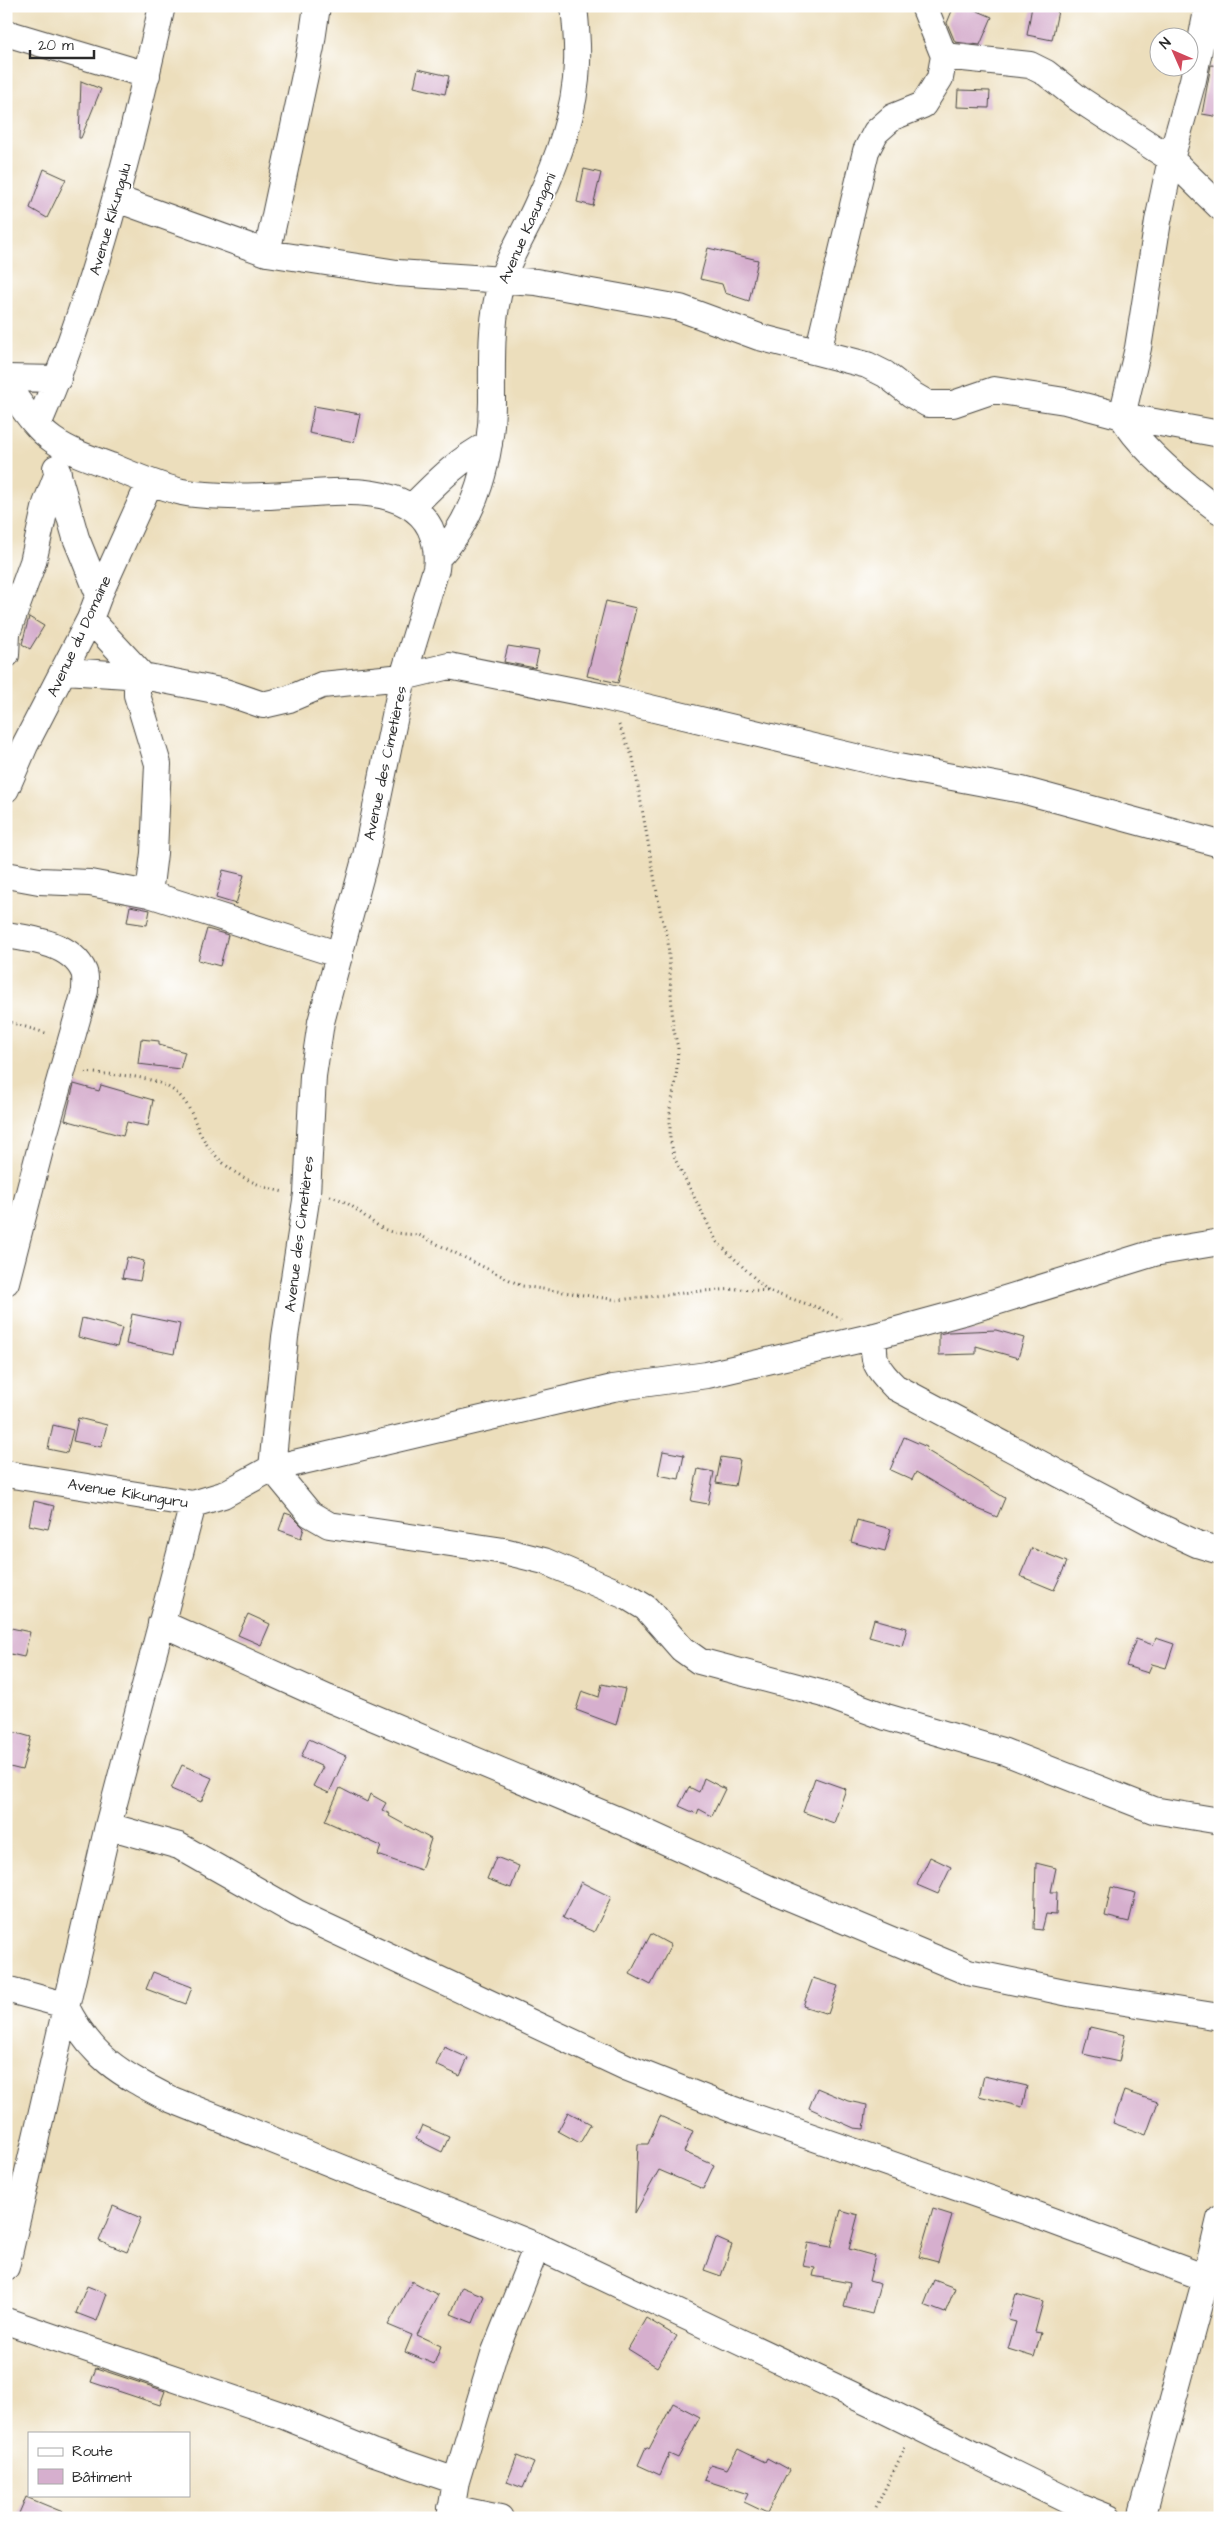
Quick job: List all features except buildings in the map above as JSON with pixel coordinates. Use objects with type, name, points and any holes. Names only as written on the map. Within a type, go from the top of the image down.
[{"type":"street","name":"Avenue Kikungulu","points":[[45,432],[58,379],[81,314],[117,199],[162,6]]},
{"type":"street","points":[[267,253],[311,48],[317,6]]},
{"type":"street","name":"Avenue Kasungani","points":[[437,558],[452,542],[467,517],[489,444],[492,403],[491,358],[502,281],[555,163],[568,118],[578,64],[574,6]]},
{"type":"street","points":[[818,352],[866,151],[876,132],[893,117],[923,104],[940,78],[944,56],[924,6]]},
{"type":"street","points":[[1122,416],[1138,348],[1158,221],[1171,159],[1193,80],[1208,6]]},
{"type":"street","points":[[6,33],[147,75]]},
{"type":"street","points":[[944,56],[1030,65],[1046,73],[1079,99],[1171,159],[1220,207]]},
{"type":"street","points":[[117,199],[267,253],[397,273],[536,282],[671,306],[759,337],[867,366],[885,374],[911,394],[928,404],[952,404],[994,390],[1065,401],[1122,416],[1220,434]]},
{"type":"street","points":[[6,378],[58,379]]},
{"type":"street","points":[[6,385],[45,432],[69,450],[150,482],[183,492],[264,496],[354,491],[384,497],[413,506],[448,472],[473,452],[489,444]]},
{"type":"street","points":[[1122,416],[1140,440],[1196,494],[1220,511]]},
{"type":"street","points":[[45,432],[94,607],[143,676]]},
{"type":"street","points":[[6,655],[7,633],[33,562],[46,504],[58,474]]},
{"type":"street","name":"Avenue du Domaine","points":[[6,789],[16,740],[65,671],[150,482]]},
{"type":"street","name":"Avenue des Cimetières","points":[[272,1468],[285,1337],[307,1194],[313,1076],[321,1022],[366,856],[403,677],[417,635],[437,558],[434,537],[426,521],[413,506]]},
{"type":"street","points":[[417,635],[449,666]]},
{"type":"street","points":[[65,671],[143,676],[225,692],[263,705],[289,699],[322,685],[403,677],[449,666],[604,697],[893,766],[1022,790],[1220,844]]},
{"type":"street","points":[[143,676],[137,685],[137,695],[156,754],[158,789],[149,894]]},
{"type":"street","points":[[6,876],[90,883],[149,894],[340,955]]},
{"type":"street","points":[[6,935],[29,938],[62,950],[76,961],[85,973],[85,991],[69,1041],[6,1282]]},
{"type":"street","name":"Avenue Kikunguru","points":[[6,1474],[193,1504],[223,1495],[272,1468],[614,1388],[707,1375],[875,1336],[1154,1253],[1220,1242]]},
{"type":"street","points":[[875,1336],[872,1354],[880,1372],[895,1387],[1156,1525],[1197,1544],[1220,1551]]},
{"type":"street","points":[[272,1468],[310,1514],[329,1525],[526,1555],[628,1597],[646,1608],[682,1649],[699,1661],[824,1694],[886,1717],[1005,1752],[1153,1810],[1220,1821]]},
{"type":"street","points":[[6,2267],[65,2005],[108,1826],[193,1504]]},
{"type":"street","points":[[161,1623],[327,1698],[632,1826],[772,1890],[968,1972],[1074,1994],[1220,2017]]},
{"type":"street","points":[[108,1826],[179,1846],[297,1913],[628,2068],[734,2110],[1028,2212],[1206,2278]]},
{"type":"street","points":[[6,1989],[65,2005],[82,2037],[97,2055],[126,2076],[170,2099],[537,2246],[917,2426],[1079,2506],[1109,2518]]},
{"type":"street","points":[[1140,2518],[1206,2278],[1220,2219]]},
{"type":"street","points":[[500,2518],[451,2513],[456,2481],[494,2354],[537,2246]]},
{"type":"street","points":[[6,2321],[284,2416],[372,2452],[456,2481]]},
{"type":"path","points":[[604,697],[633,758],[660,915],[668,940],[673,1026],[678,1048],[676,1081],[670,1109],[670,1139],[675,1160],[717,1242],[768,1291]]},
{"type":"path","points":[[6,1020],[69,1041],[70,1057],[76,1066],[85,1072],[138,1078],[158,1084],[179,1095],[188,1106],[201,1134],[213,1150],[227,1168],[241,1177],[264,1188],[344,1199],[384,1229],[400,1234],[419,1235],[522,1286],[618,1300],[701,1291],[738,1289],[768,1291],[820,1308],[843,1320]]},
{"type":"path","points":[[876,2507],[917,2426]]}]
